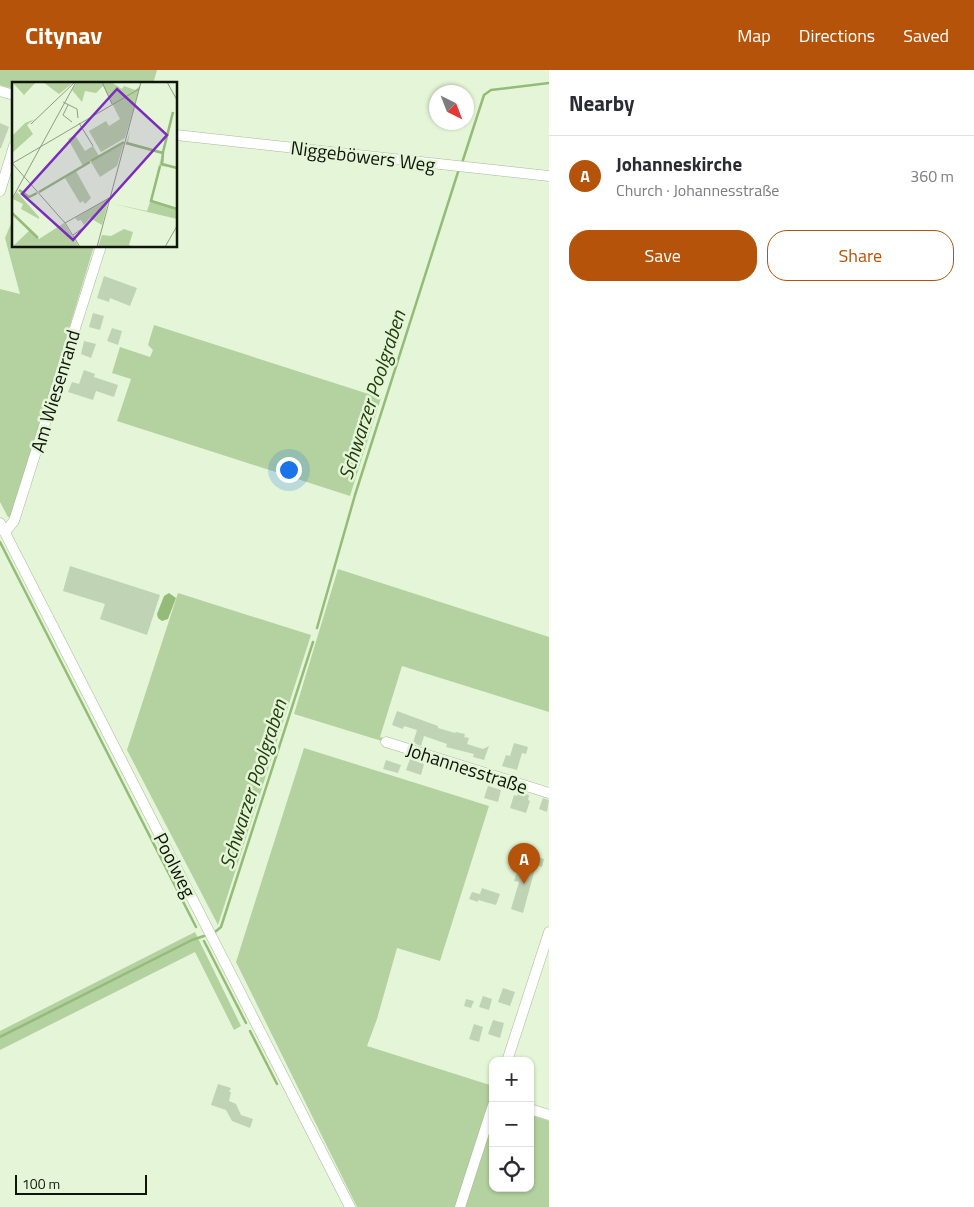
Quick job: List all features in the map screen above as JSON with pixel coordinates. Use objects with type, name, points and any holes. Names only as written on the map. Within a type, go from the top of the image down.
[{"type":"street","name":"Niggeböwers Weg","points":[[178,134],[549,176]]},
{"type":"street","points":[[0,191],[12,152]]},
{"type":"street","name":"Am Wiesenrand","points":[[2,527],[14,521],[100,248]]},
{"type":"street","name":"Poolweg","points":[[2,527],[350,1207]]},
{"type":"street","name":"Johannesstraße","points":[[386,742],[549,793]]},
{"type":"street","points":[[508,1057],[549,932]]},
{"type":"street","points":[[534,1110],[549,1115]]},
{"type":"street","points":[[460,1207],[489,1117]]},
{"type":"shaded area","points":[[0,70],[157,70],[154,82],[12,82],[12,88],[0,85]]},
{"type":"shaded area","points":[[12,221],[12,248],[93,248],[12,517],[8,517],[0,502],[0,289],[20,294],[5,238]]},
{"type":"shaded area","points":[[154,325],[381,398],[350,496],[117,421],[131,379],[112,373],[120,347],[150,357],[153,350],[148,345]]},
{"type":"shaded area","points":[[338,569],[549,637],[549,712],[402,666],[380,737],[387,739],[385,742],[294,714]]},
{"type":"shaded area","points":[[169,593],[176,598],[168,619],[162,621],[158,618],[157,614],[164,596]]},
{"type":"shaded area","points":[[178,593],[311,635],[218,925],[127,750]]},
{"type":"shaded area","points":[[304,748],[489,806],[440,961],[397,948],[377,1019],[367,1046],[489,1085],[489,1192],[534,1192],[534,1116],[549,1121],[549,1207],[357,1207],[236,962]]},
{"type":"shaded area","points":[[195,932],[241,1026],[234,1030],[195,952],[0,1050],[0,1031]]},
{"type":"building","points":[[0,123],[9,127],[1,148],[0,148]]},
{"type":"building","points":[[104,276],[137,288],[130,306],[110,298],[109,302],[97,298]]},
{"type":"building","points":[[93,313],[104,316],[100,330],[89,327]]},
{"type":"building","points":[[112,328],[122,331],[118,345],[107,341]]},
{"type":"building","points":[[84,341],[96,344],[91,358],[81,354]]},
{"type":"building","points":[[84,370],[95,374],[94,377],[118,385],[114,397],[96,391],[93,400],[68,392],[72,382],[79,384]]},
{"type":"building","points":[[70,566],[160,595],[147,635],[100,619],[105,604],[63,591]]},
{"type":"building","points":[[397,711],[438,726],[438,728],[465,734],[464,737],[469,738],[467,744],[483,749],[489,746],[484,760],[473,757],[474,754],[446,747],[447,744],[424,736],[421,746],[413,743],[417,730],[404,726],[403,729],[392,725]]},
{"type":"building","points":[[514,743],[528,747],[526,754],[522,753],[517,770],[502,766],[506,755],[510,756]]},
{"type":"building","points":[[410,759],[424,764],[421,775],[406,770]]},
{"type":"building","points":[[386,760],[401,765],[398,773],[383,769]]},
{"type":"building","points":[[488,786],[501,790],[498,802],[484,798]]},
{"type":"building","points":[[518,792],[529,795],[528,800],[530,801],[526,813],[510,808],[514,795],[517,796]]},
{"type":"building","points":[[543,798],[549,800],[547,812],[539,809]]},
{"type":"building","points":[[523,852],[544,859],[542,867],[536,865],[523,913],[511,909],[519,882],[514,881]]},
{"type":"building","points":[[482,888],[500,894],[496,905],[469,899],[472,892],[480,894]]},
{"type":"building","points":[[503,988],[515,992],[510,1006],[498,1002]]},
{"type":"building","points":[[483,996],[492,999],[489,1010],[479,1007]]},
{"type":"building","points":[[466,999],[474,1001],[471,1008],[464,1006]]},
{"type":"building","points":[[493,1020],[504,1023],[500,1038],[488,1034]]},
{"type":"building","points":[[474,1024],[483,1027],[479,1042],[469,1039]]},
{"type":"building","points":[[218,1084],[231,1088],[229,1101],[236,1104],[241,1115],[253,1119],[250,1128],[232,1121],[226,1110],[211,1105]]},
{"type":"waterway","name":"Schwarzer Poolgraben","points":[[462,163],[484,95],[491,90],[549,83]]},
{"type":"waterway","name":"Schwarzer Poolgraben","points":[[317,628],[355,495],[458,172]]},
{"type":"waterway","points":[[0,542],[196,927]]},
{"type":"waterway","name":"Schwarzer Poolgraben","points":[[215,932],[221,927],[313,642]]},
{"type":"waterway","name":"Schwarzer Poolgraben","points":[[0,1037],[192,940],[204,936]]},
{"type":"waterway","points":[[204,941],[246,1023]]},
{"type":"waterway","points":[[250,1031],[277,1084]]},
{"type":"place","name":"Johanneskirche","points":[[524,884]]}]
